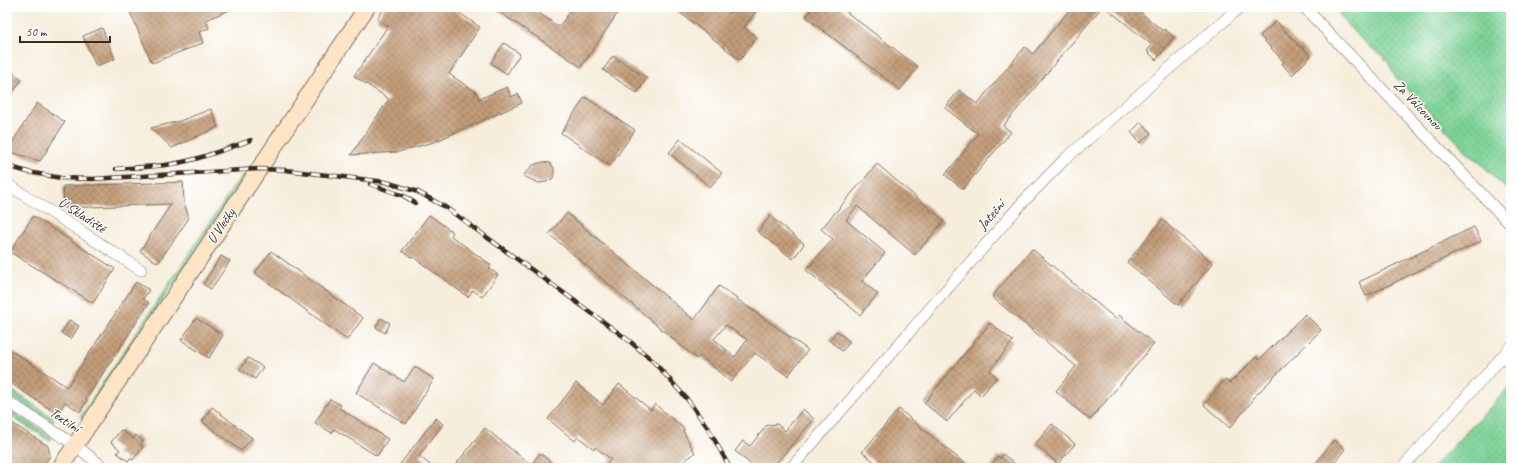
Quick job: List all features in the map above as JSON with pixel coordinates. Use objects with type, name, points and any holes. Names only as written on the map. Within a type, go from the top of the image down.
[{"type":"street","name":"U Vlečky","points":[[60,468],[367,7]]},
{"type":"street","name":"Jateční","points":[[791,468],[1022,203],[1064,160],[1240,7]]},
{"type":"street","name":"Za Válcovnou","points":[[1304,7],[1511,225]]},
{"type":"street","name":"U Skladiště","points":[[7,184],[140,270]]},
{"type":"street","points":[[1402,468],[1511,348]]},
{"type":"street","name":"Textilní","points":[[7,401],[75,445],[104,468]]},
{"type":"green space","points":[[1336,7],[1511,7],[1511,194],[1467,152],[1396,78],[1383,56],[1367,45],[1343,21]]},
{"type":"green space","points":[[246,175],[83,420],[80,417],[241,176]]},
{"type":"green space","points":[[1511,385],[1511,468],[1432,468]]},
{"type":"green space","points":[[7,387],[55,419],[52,423],[7,394]]},
{"type":"green space","points":[[7,408],[52,437],[50,441],[7,414]]},
{"type":"building","points":[[128,7],[236,7],[206,20],[209,28],[199,32],[203,43],[152,63]]},
{"type":"building","points":[[385,7],[450,7],[480,27],[449,74],[476,92],[479,99],[507,87],[511,97],[518,94],[522,103],[434,142],[398,152],[351,155],[389,99],[354,76],[388,26],[377,19]]},
{"type":"building","points":[[492,7],[530,7],[559,27],[573,7],[622,7],[581,67]]},
{"type":"building","points":[[673,7],[719,7],[728,14],[734,7],[759,7],[744,27],[757,37],[740,60]]},
{"type":"building","points":[[813,7],[840,7],[918,67],[900,90],[806,17]]},
{"type":"building","points":[[1072,7],[1102,7],[1003,126],[1011,132],[963,189],[945,175],[978,134],[945,108],[959,90],[977,104],[1025,47],[1033,54]]},
{"type":"building","points":[[1105,7],[1134,7],[1163,31],[1164,29],[1174,37],[1156,60],[1147,51],[1152,45]]},
{"type":"building","points":[[1276,21],[1300,47],[1301,46],[1311,56],[1292,75],[1282,64],[1284,62],[1260,36]]},
{"type":"building","points":[[102,28],[115,59],[96,66],[83,36]]},
{"type":"building","points":[[504,43],[520,54],[507,74],[491,63]]},
{"type":"building","points":[[613,56],[647,78],[637,93],[603,70]]},
{"type":"building","points":[[7,69],[22,79],[7,101]]},
{"type":"building","points":[[585,97],[635,130],[610,166],[561,133]]},
{"type":"building","points":[[37,103],[65,122],[40,161],[7,151]]},
{"type":"building","points":[[211,109],[218,127],[172,148],[151,128],[180,121]]},
{"type":"building","points":[[1141,122],[1151,133],[1140,143],[1131,132]]},
{"type":"building","points":[[680,139],[722,173],[710,187],[669,153]]},
{"type":"building","points":[[543,162],[550,163],[554,168],[554,176],[552,179],[539,183],[523,176],[533,165]]},
{"type":"building","points":[[877,164],[944,221],[915,255],[857,206],[846,220],[885,253],[862,281],[878,294],[860,315],[806,270],[833,239],[821,229]]},
{"type":"building","points":[[183,182],[184,203],[189,218],[158,263],[140,251],[171,204],[64,208],[63,186]]},
{"type":"building","points":[[567,213],[694,320],[719,286],[808,350],[788,376],[755,353],[731,382],[700,356],[697,359],[549,234]],"holes":[[[726,325],[747,340],[735,357],[714,339]]]},
{"type":"building","points":[[429,215],[453,232],[451,236],[491,265],[489,268],[498,275],[482,297],[473,290],[468,297],[413,257],[412,258],[402,251]]},
{"type":"building","points":[[33,216],[115,269],[93,303],[10,252]]},
{"type":"building","points":[[770,216],[804,244],[793,259],[758,232]]},
{"type":"building","points":[[1162,220],[1213,263],[1178,305],[1127,262]]},
{"type":"building","points":[[1474,227],[1481,241],[1366,296],[1359,282]]},
{"type":"building","points":[[1032,249],[1116,319],[1119,315],[1154,344],[1090,420],[1056,391],[1076,366],[992,297]]},
{"type":"building","points":[[271,251],[363,318],[347,340],[255,273]]},
{"type":"building","points":[[221,256],[230,261],[211,289],[203,284]]},
{"type":"building","points":[[136,282],[149,290],[143,299],[149,303],[86,399],[87,400],[80,412],[65,402],[58,414],[7,381],[7,348],[67,387]]},
{"type":"building","points":[[1305,314],[1321,330],[1252,399],[1253,400],[1230,428],[1204,405],[1225,380],[1230,383],[1256,357],[1259,360]]},
{"type":"building","points":[[196,318],[223,335],[209,358],[181,340]]},
{"type":"building","points":[[381,318],[390,323],[385,333],[376,327]]},
{"type":"building","points":[[70,320],[79,326],[71,339],[61,333]]},
{"type":"building","points":[[990,323],[1013,341],[990,370],[997,377],[981,396],[974,389],[947,422],[924,403]]},
{"type":"building","points":[[837,331],[850,342],[842,351],[829,340]]},
{"type":"building","points":[[248,358],[263,367],[255,379],[240,369]]},
{"type":"building","points":[[374,363],[404,382],[415,367],[434,379],[406,424],[356,393]]},
{"type":"building","points":[[576,383],[603,405],[619,384],[651,410],[655,404],[684,429],[683,431],[695,453],[675,468],[604,468],[611,459],[578,437],[575,441],[548,419]]},
{"type":"building","points":[[330,399],[341,405],[339,408],[388,439],[377,456],[334,429],[332,433],[315,423]]},
{"type":"building","points":[[212,407],[252,438],[241,451],[202,421]]},
{"type":"building","points":[[803,409],[814,419],[772,468],[755,468],[735,451],[743,441],[750,446],[767,425],[777,424],[785,431]]},
{"type":"building","points":[[899,409],[970,468],[882,468],[862,452]]},
{"type":"building","points":[[436,418],[443,424],[419,456],[434,468],[397,468]]},
{"type":"building","points":[[7,420],[48,446],[50,456],[42,468],[7,468]]},
{"type":"building","points":[[1052,424],[1075,444],[1058,464],[1035,444]]},
{"type":"building","points":[[485,428],[531,465],[540,453],[558,468],[463,468],[457,463]]},
{"type":"building","points":[[121,430],[133,439],[136,435],[143,441],[140,445],[143,447],[133,460],[130,458],[128,461],[117,453],[120,450],[111,442]]},
{"type":"building","points":[[1334,440],[1345,449],[1330,468],[1312,468]]},
{"type":"building","points":[[1003,454],[1020,468],[990,468],[998,456],[1000,458]]},
{"type":"railway","points":[[116,169],[178,163],[211,154],[251,140]]},
{"type":"railway","points":[[7,166],[28,172],[61,178],[92,179],[259,169],[285,170],[386,182],[418,192],[445,207],[627,339],[653,361],[687,399],[708,428],[730,468]]},
{"type":"railway","points":[[370,184],[404,196],[415,203]]}]
